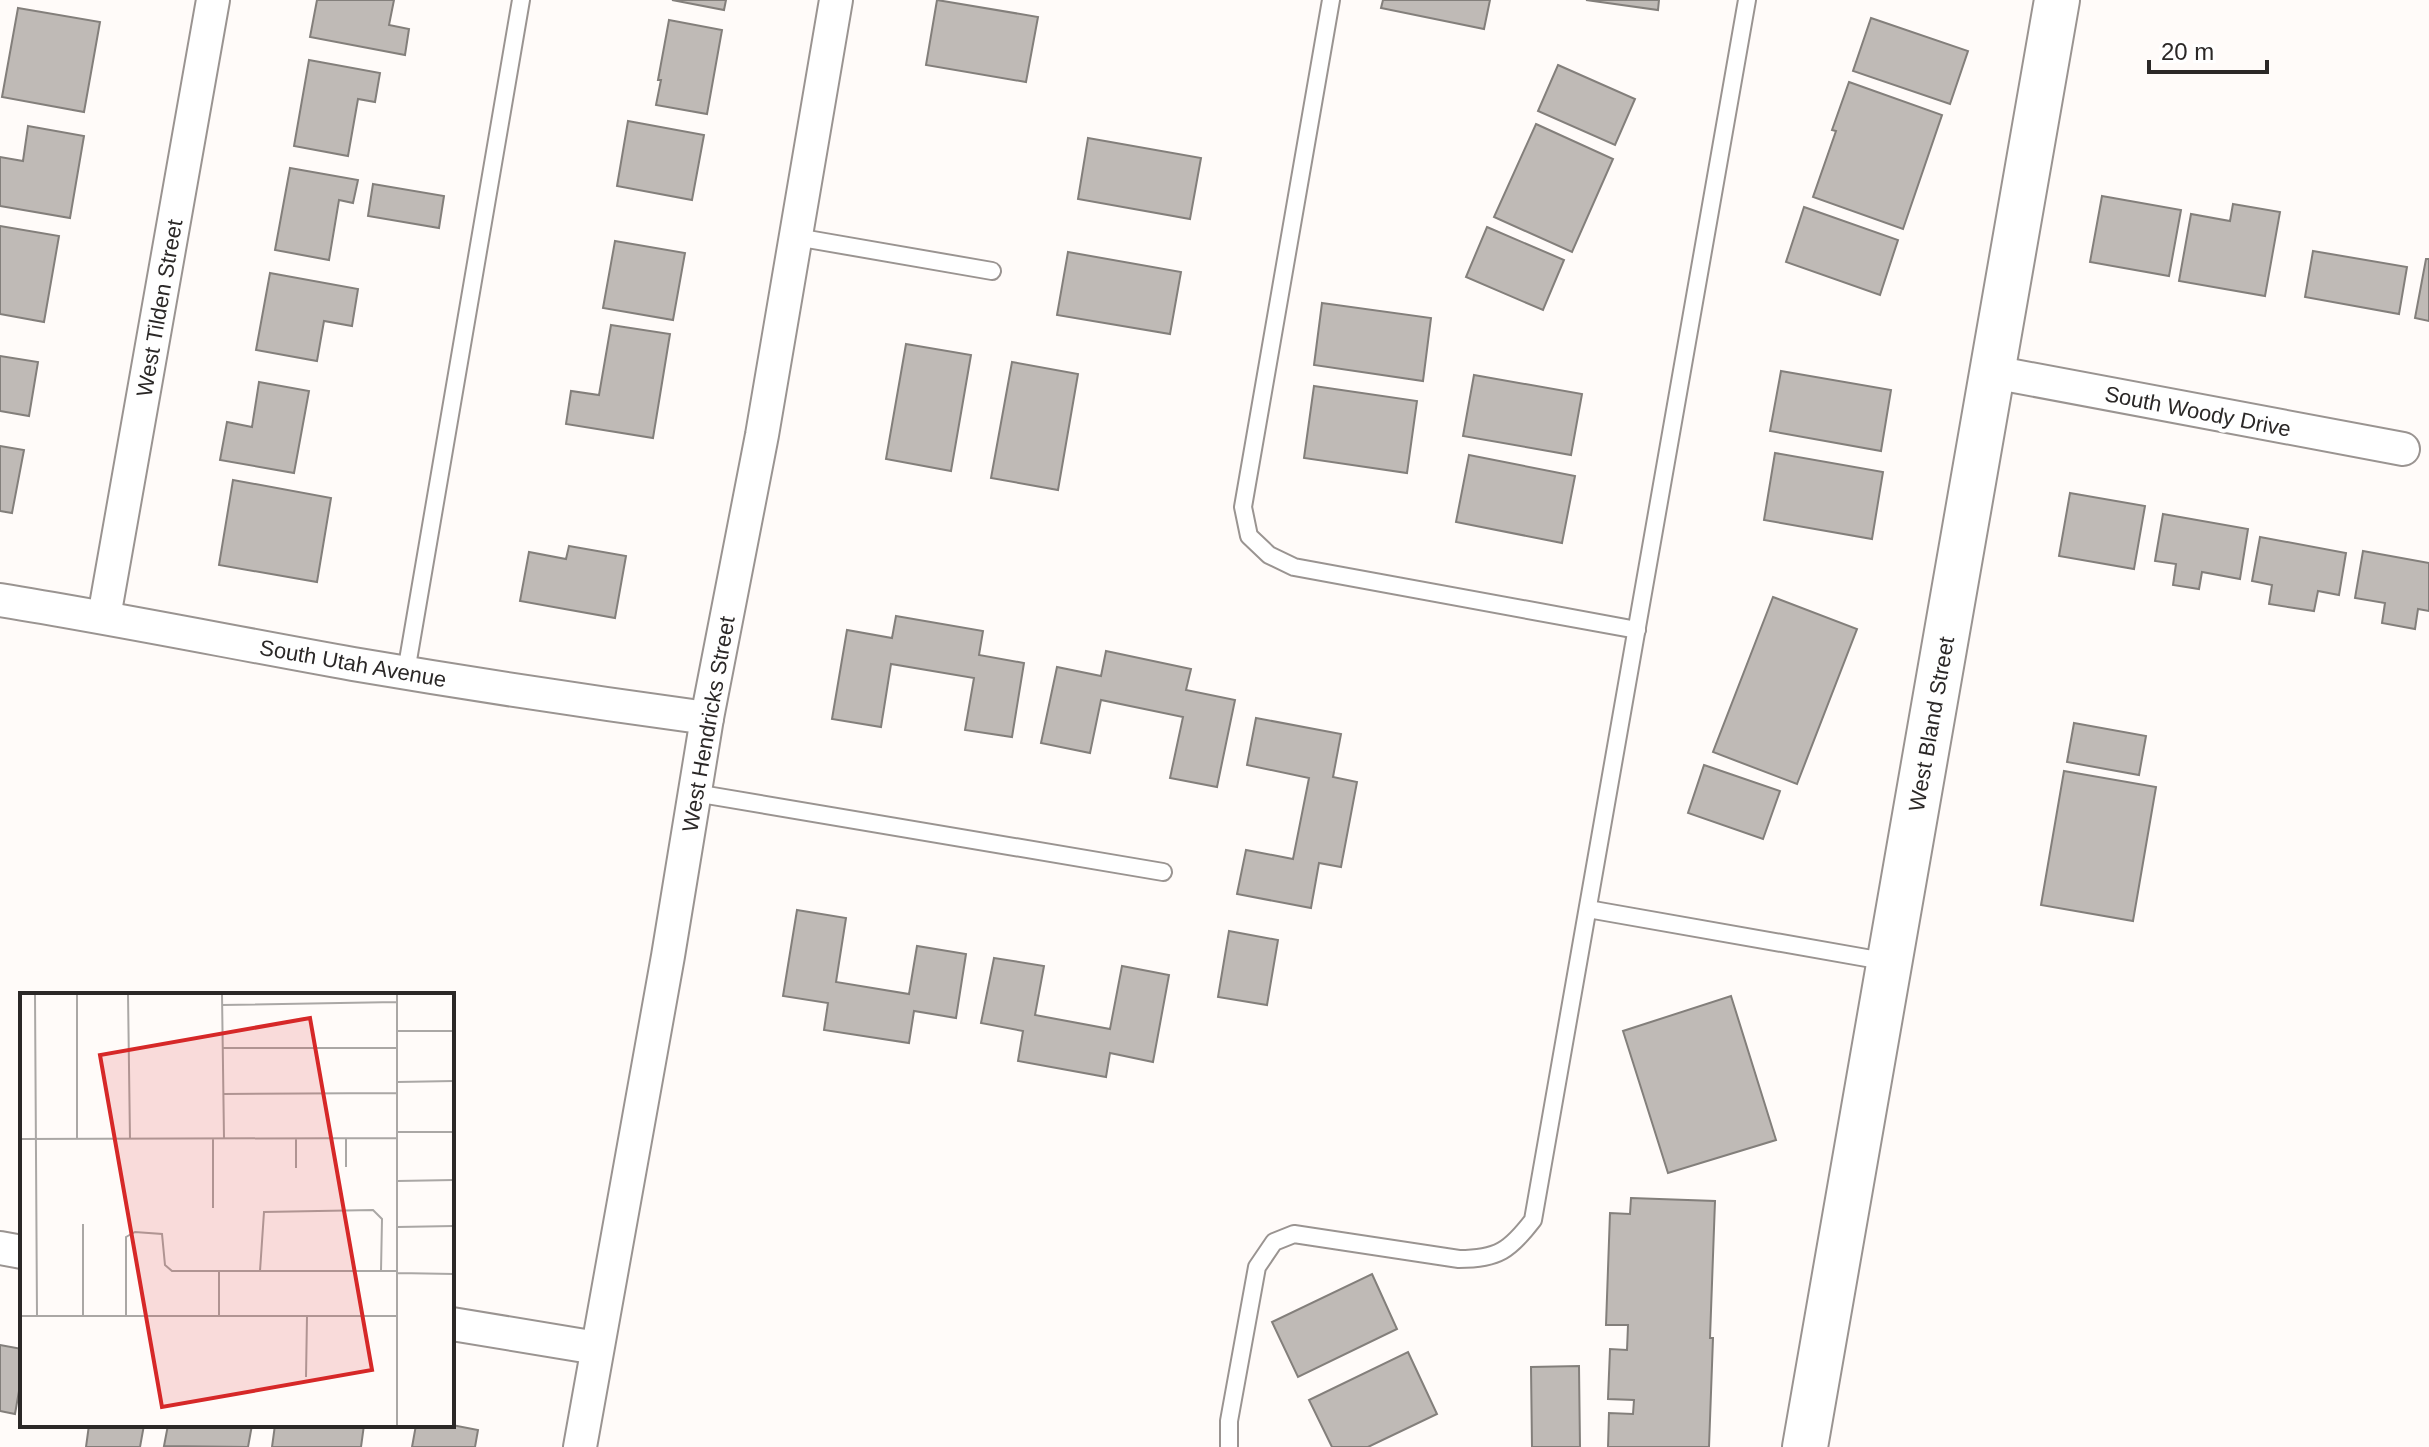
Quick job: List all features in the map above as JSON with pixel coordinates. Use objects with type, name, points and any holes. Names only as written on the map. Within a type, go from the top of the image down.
[{"type":"street","name":"West Tilden Street","points":[[104,617],[213,0]]},
{"type":"street","name":"West Hendricks Street","points":[[580,1447],[668,956],[707,718],[762,435],[836,0]]},
{"type":"street","name":"West Bland Street","points":[[1805,1447],[2057,0]]},
{"type":"street","name":"South Woody Drive","points":[[1993,372],[2403,449]]},
{"type":"street","name":"South Utah Avenue","points":[[0,600],[529,693],[707,718]]},
{"type":"street","points":[[0,1248],[20,1252]]},
{"type":"street","points":[[454,1324],[597,1348]]},
{"type":"lane","points":[[406,672],[521,0]]},
{"type":"lane","points":[[1331,0],[1243,507],[1249,536],[1269,555],[1294,567],[1637,630]]},
{"type":"lane","points":[[1229,1447],[1229,1421],[1257,1267],[1274,1242],[1294,1234],[1459,1259],[1484,1259],[1514,1244],[1533,1220],[1747,0]]},
{"type":"lane","points":[[796,237],[992,271]]},
{"type":"lane","points":[[695,793],[1163,872]]},
{"type":"lane","points":[[1588,909],[1890,962]]},
{"type":"building","points":[[317,0],[394,0],[389,25],[409,29],[405,55],[310,37]]},
{"type":"building","points":[[672,0],[726,0],[724,10]]},
{"type":"building","points":[[937,0],[1038,17],[1026,82],[926,65]]},
{"type":"building","points":[[1383,0],[1490,0],[1484,29],[1381,8]]},
{"type":"building","points":[[1586,0],[1659,0],[1658,10]]},
{"type":"building","points":[[18,8],[100,22],[84,112],[2,97]]},
{"type":"building","points":[[1871,18],[1968,51],[1950,104],[1853,71]]},
{"type":"building","points":[[669,20],[722,30],[707,114],[656,105]]},
{"type":"building","points":[[309,60],[380,73],[375,102],[358,99],[348,156],[294,146]]},
{"type":"building","points":[[1558,65],[1635,99],[1615,145],[1538,111]]},
{"type":"building","points":[[1849,82],[1942,115],[1903,229],[1813,197]]},
{"type":"building","points":[[628,121],[704,135],[692,200],[617,186]]},
{"type":"building","points":[[1536,124],[1613,159],[1572,252],[1494,217]]},
{"type":"building","points":[[28,126],[84,136],[70,218],[0,206],[0,157],[23,161]]},
{"type":"building","points":[[1088,138],[1201,158],[1190,219],[1078,199]]},
{"type":"building","points":[[290,168],[358,180],[353,203],[339,200],[329,260],[275,250]]},
{"type":"building","points":[[373,184],[444,196],[439,228],[368,216]]},
{"type":"building","points":[[2102,196],[2181,210],[2169,276],[2090,262]]},
{"type":"building","points":[[2233,204],[2280,212],[2265,296],[2179,281],[2191,214],[2230,221]]},
{"type":"building","points":[[1804,207],[1898,240],[1880,295],[1786,262]]},
{"type":"building","points":[[0,226],[59,236],[44,322],[0,314]]},
{"type":"building","points":[[1487,227],[1564,260],[1543,310],[1466,277]]},
{"type":"building","points":[[615,241],[685,253],[673,320],[603,308]]},
{"type":"building","points":[[2313,251],[2407,267],[2399,314],[2305,297]]},
{"type":"building","points":[[1068,252],[1181,272],[1170,334],[1057,315]]},
{"type":"building","points":[[2426,259],[2429,259],[2429,321],[2415,318]]},
{"type":"building","points":[[270,273],[358,289],[352,326],[324,321],[317,361],[256,350]]},
{"type":"building","points":[[1322,303],[1431,318],[1423,381],[1314,365]]},
{"type":"building","points":[[611,325],[670,334],[653,438],[566,424],[571,391],[599,395]]},
{"type":"building","points":[[906,344],[971,355],[951,471],[886,459]]},
{"type":"building","points":[[0,356],[38,362],[29,416],[0,411]]},
{"type":"building","points":[[1012,362],[1078,374],[1058,490],[991,478]]},
{"type":"building","points":[[1781,371],[1891,390],[1881,451],[1770,431]]},
{"type":"building","points":[[1474,375],[1582,394],[1571,455],[1463,436]]},
{"type":"building","points":[[259,382],[309,391],[294,473],[220,460],[227,422],[252,427]]},
{"type":"building","points":[[1314,386],[1417,401],[1407,473],[1304,458]]},
{"type":"building","points":[[0,446],[24,450],[12,513],[0,511]]},
{"type":"building","points":[[1775,453],[1883,472],[1872,539],[1764,520]]},
{"type":"building","points":[[1469,455],[1575,476],[1562,543],[1456,522]]},
{"type":"building","points":[[233,480],[331,498],[317,582],[219,565]]},
{"type":"building","points":[[2070,493],[2145,506],[2134,569],[2059,556]]},
{"type":"building","points":[[2163,514],[2248,529],[2240,579],[2202,572],[2199,589],[2173,585],[2176,564],[2155,561]]},
{"type":"building","points":[[2260,537],[2346,553],[2339,595],[2318,591],[2314,611],[2269,604],[2272,585],[2252,581]]},
{"type":"building","points":[[569,546],[626,556],[615,618],[520,601],[529,552],[566,559]]},
{"type":"building","points":[[2363,551],[2429,563],[2429,611],[2418,609],[2415,629],[2382,623],[2385,603],[2355,598]]},
{"type":"building","points":[[1773,597],[1857,629],[1797,784],[1713,752]]},
{"type":"building","points":[[896,616],[983,631],[979,655],[1024,663],[1012,737],[965,730],[974,678],[891,664],[881,727],[832,719],[847,630],[892,638]]},
{"type":"building","points":[[1106,651],[1191,669],[1186,690],[1235,700],[1217,787],[1170,778],[1183,717],[1101,700],[1090,753],[1041,743],[1057,667],[1101,676]]},
{"type":"building","points":[[1256,718],[1341,734],[1333,777],[1357,782],[1341,867],[1319,863],[1311,908],[1237,894],[1246,850],[1293,859],[1309,778],[1247,765]]},
{"type":"building","points":[[2074,723],[2146,736],[2139,775],[2067,762]]},
{"type":"building","points":[[1704,765],[1780,791],[1763,839],[1688,813]]},
{"type":"building","points":[[2064,771],[2156,787],[2133,921],[2041,905]]},
{"type":"building","points":[[797,910],[846,918],[836,982],[909,994],[917,946],[966,954],[956,1018],[914,1011],[909,1043],[824,1030],[828,1003],[783,996]]},
{"type":"building","points":[[1229,931],[1278,940],[1267,1005],[1218,997]]},
{"type":"building","points":[[994,958],[1044,966],[1035,1015],[1110,1029],[1122,966],[1169,975],[1153,1062],[1110,1053],[1106,1077],[1018,1061],[1023,1031],[981,1023]]},
{"type":"building","points":[[1731,996],[1776,1140],[1668,1173],[1623,1031]]},
{"type":"building","points":[[1631,1198],[1715,1201],[1709,1447],[1608,1447],[1609,1413],[1633,1414],[1634,1400],[1608,1399],[1610,1349],[1627,1350],[1628,1325],[1606,1325],[1610,1213],[1630,1214]]},
{"type":"building","points":[[1372,1274],[1397,1329],[1298,1377],[1272,1322]]},
{"type":"building","points":[[0,1345],[20,1349],[20,1385],[15,1414],[0,1411]]},
{"type":"building","points":[[1408,1352],[1437,1414],[1368,1447],[1332,1447],[1309,1400]]},
{"type":"building","points":[[1579,1366],[1580,1447],[1532,1447],[1531,1367]]},
{"type":"building","points":[[454,1425],[478,1430],[475,1447],[412,1447],[416,1427]]},
{"type":"building","points":[[89,1427],[144,1427],[140,1447],[86,1447]]},
{"type":"building","points":[[168,1427],[252,1427],[248,1447],[164,1446]]},
{"type":"building","points":[[275,1427],[364,1427],[361,1447],[272,1447]]}]
